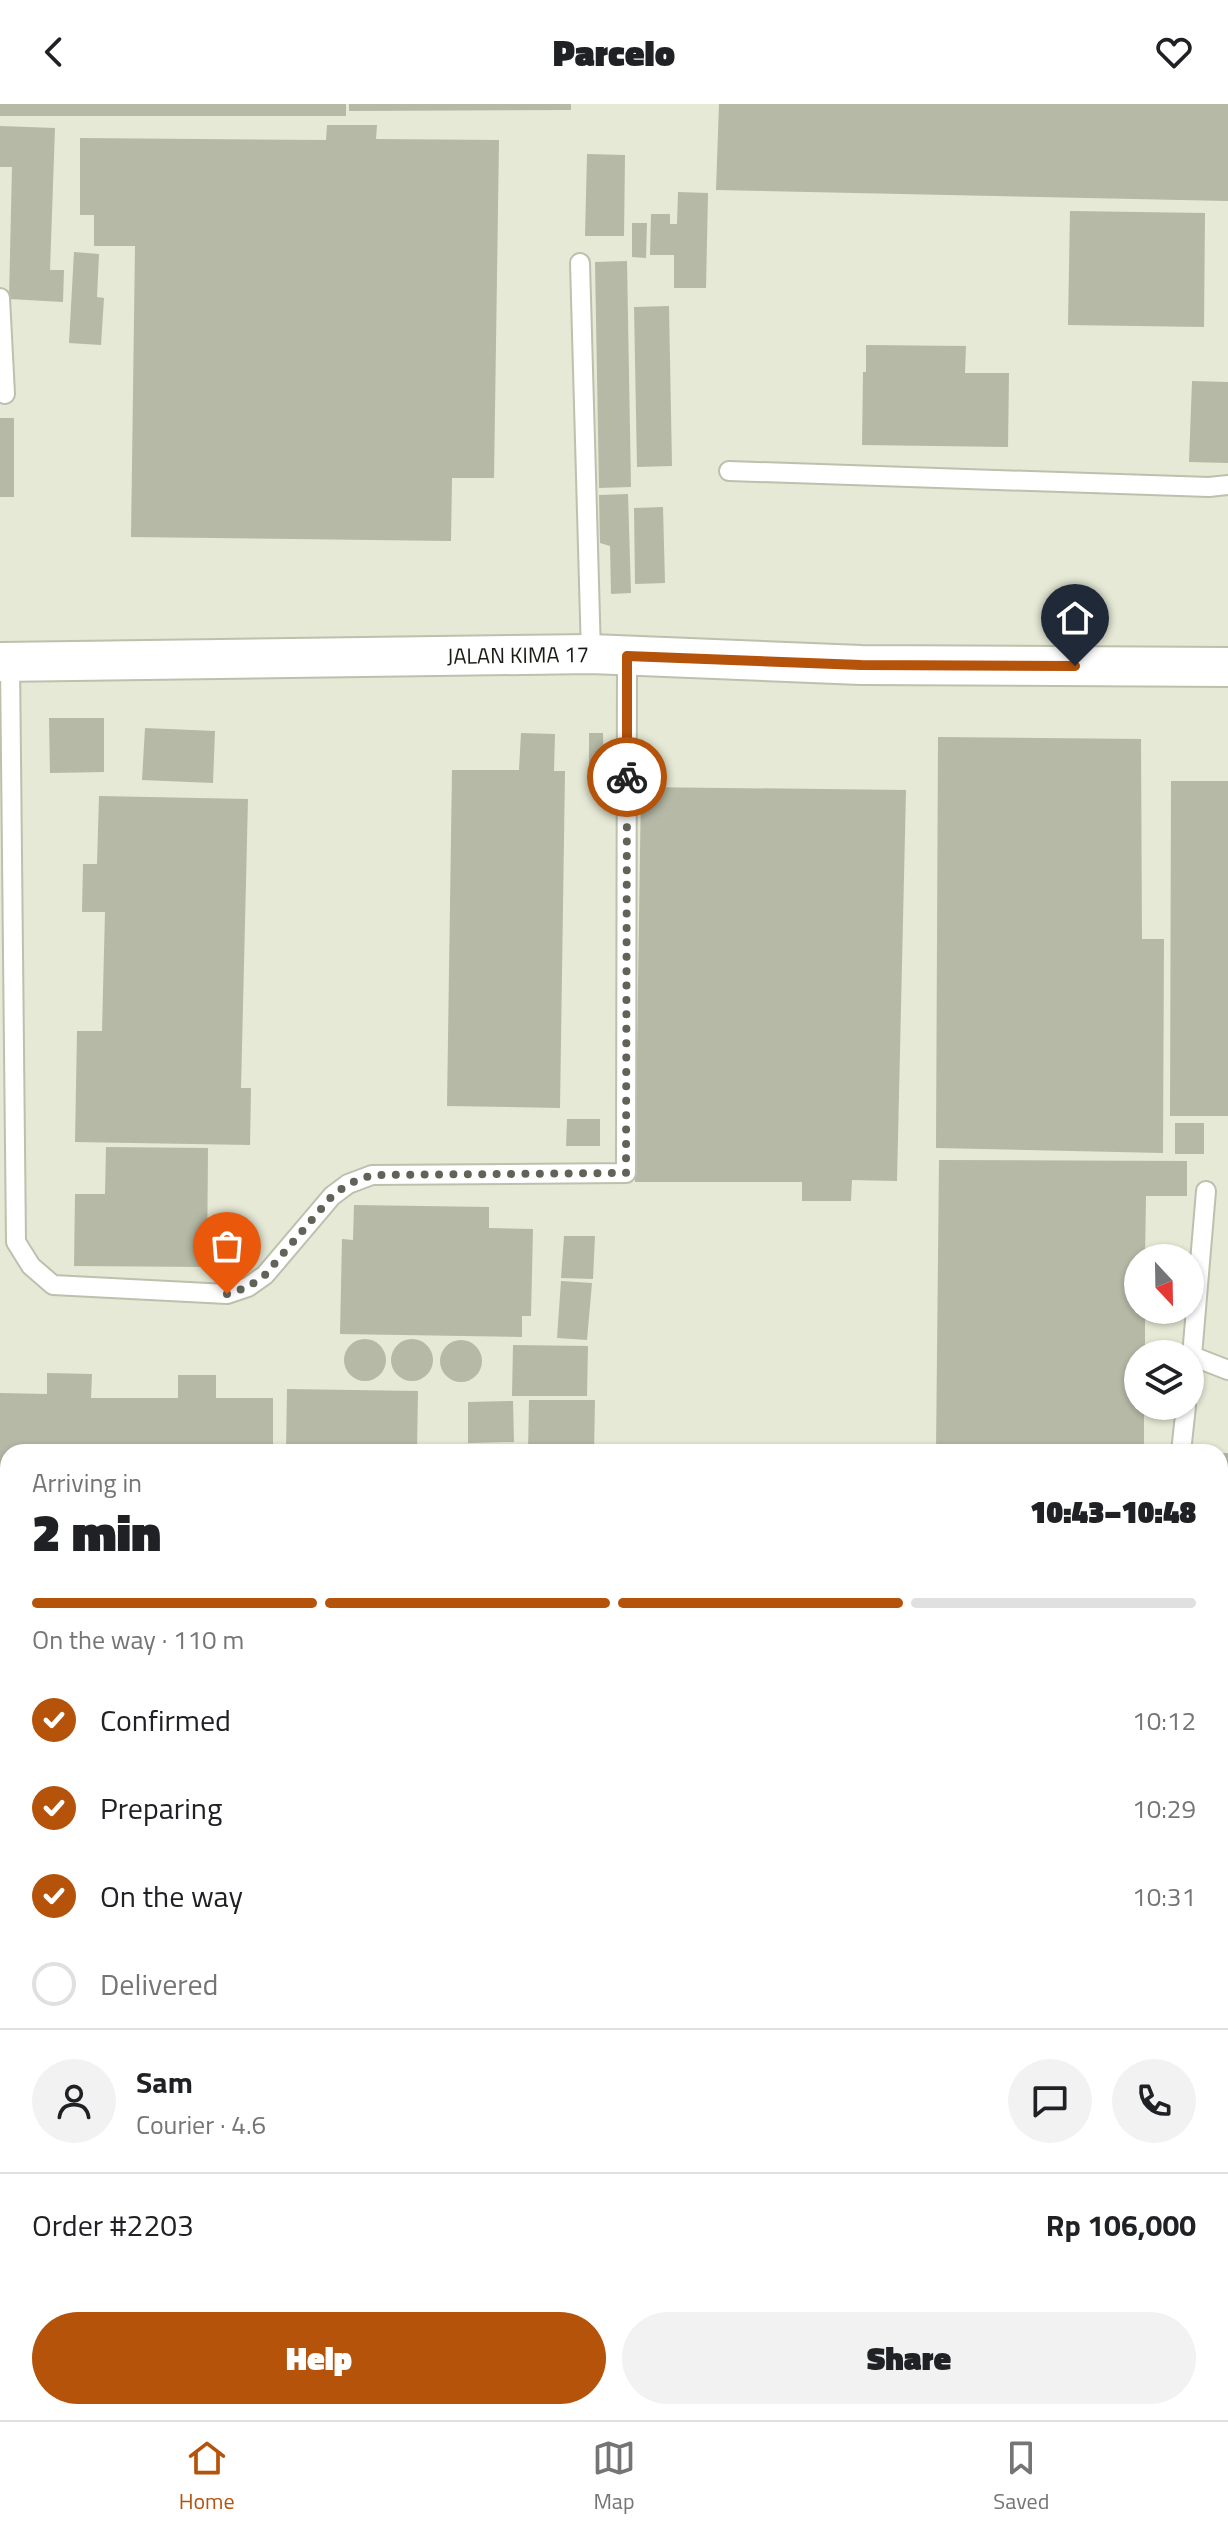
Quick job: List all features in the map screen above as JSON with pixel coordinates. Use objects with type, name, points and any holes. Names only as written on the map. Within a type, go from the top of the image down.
[{"type":"street","name":"JALAN KIMA 17","points":[[5,662],[609,655],[861,665],[1228,667]]},
{"type":"lane","points":[[5,662],[16,1242],[31,1266],[53,1285],[227,1294],[248,1287],[265,1275],[332,1196],[348,1184],[372,1175],[626,1173],[609,655],[580,263]]},
{"type":"lane","points":[[0,298],[5,394]]},
{"type":"lane","points":[[729,471],[1209,487],[1228,485]]},
{"type":"lane","points":[[1193,1340],[1206,1191]]},
{"type":"lane","points":[[1204,1365],[1228,1370]]},
{"type":"lane","points":[[1182,1444],[1184,1420]]},
{"type":"building","points":[[0,104],[346,104],[346,116],[0,116]]},
{"type":"building","points":[[349,104],[571,104],[571,110],[349,111]]},
{"type":"building","points":[[719,104],[1228,104],[1228,201],[716,190]]},
{"type":"building","points":[[327,125],[377,125],[376,139],[499,140],[494,478],[452,478],[451,541],[131,537],[135,246],[94,246],[94,215],[80,215],[80,138],[326,140]]},
{"type":"building","points":[[0,126],[55,128],[50,270],[64,270],[63,302],[9,299],[12,167],[0,167]]},
{"type":"building","points":[[587,154],[625,155],[624,236],[585,236]]},
{"type":"building","points":[[678,192],[708,193],[706,288],[674,288],[674,255],[650,255],[651,214],[670,214],[670,224],[677,224]]},
{"type":"building","points":[[1070,211],[1205,213],[1204,327],[1068,325]]},
{"type":"building","points":[[632,223],[647,223],[646,258],[632,257]]},
{"type":"building","points":[[74,252],[99,254],[97,297],[104,298],[101,345],[69,343]]},
{"type":"building","points":[[627,261],[631,487],[599,488],[595,262]]},
{"type":"building","points":[[669,306],[672,466],[637,467],[634,307]]},
{"type":"building","points":[[866,345],[966,346],[965,373],[1009,373],[1008,447],[862,445]]},
{"type":"building","points":[[1192,381],[1228,382],[1228,463],[1189,462]]},
{"type":"building","points":[[0,418],[14,418],[14,497],[0,497]]},
{"type":"building","points":[[628,494],[631,593],[611,594],[610,546],[600,543],[599,495]]},
{"type":"building","points":[[663,507],[665,583],[635,584],[634,508]]},
{"type":"building","points":[[49,718],[104,718],[104,772],[50,773]]},
{"type":"building","points":[[145,728],[215,731],[213,783],[142,780]]},
{"type":"building","points":[[521,733],[555,734],[554,771],[565,771],[560,1108],[447,1106],[452,770],[519,770]]},
{"type":"building","points":[[589,733],[603,733],[604,780],[589,781]]},
{"type":"building","points":[[938,737],[1141,739],[1142,939],[1164,939],[1163,1153],[936,1148]]},
{"type":"building","points":[[1171,781],[1228,781],[1228,1116],[1170,1116]]},
{"type":"building","points":[[641,787],[906,790],[897,1181],[852,1180],[851,1201],[802,1201],[802,1182],[635,1182]]},
{"type":"building","points":[[99,796],[248,799],[241,1088],[251,1088],[250,1145],[75,1142],[77,1031],[102,1031],[105,912],[82,912],[83,864],[97,864]]},
{"type":"building","points":[[567,1119],[600,1119],[600,1146],[566,1146]]},
{"type":"building","points":[[1175,1123],[1204,1123],[1204,1154],[1175,1154]]},
{"type":"building","points":[[106,1147],[208,1148],[207,1267],[74,1266],[75,1194],[105,1194]]},
{"type":"building","points":[[939,1160],[1187,1161],[1187,1196],[1146,1196],[1145,1244],[1124,1244],[1124,1324],[1145,1324],[1145,1340],[1124,1340],[1124,1420],[1144,1420],[1144,1444],[936,1444]]},
{"type":"building","points":[[354,1205],[489,1207],[489,1228],[533,1229],[531,1316],[522,1316],[522,1337],[340,1334],[342,1239],[353,1240]]},
{"type":"building","points":[[564,1236],[595,1236],[593,1279],[561,1278]]},
{"type":"building","points":[[561,1281],[592,1283],[587,1340],[557,1338]]},
{"type":"building","points":[[365,1339],[380,1345],[386,1360],[380,1375],[365,1381],[350,1375],[344,1360],[350,1345]]},
{"type":"building","points":[[412,1339],[427,1345],[433,1360],[427,1375],[412,1381],[397,1375],[391,1360],[397,1345]]},
{"type":"building","points":[[461,1340],[476,1346],[482,1361],[476,1376],[461,1382],[446,1376],[440,1361],[446,1346]]},
{"type":"building","points":[[513,1345],[588,1346],[587,1396],[512,1396]]},
{"type":"building","points":[[47,1373],[92,1374],[91,1398],[178,1398],[178,1375],[216,1375],[216,1398],[273,1398],[273,1444],[0,1444],[0,1393],[47,1394]]},
{"type":"building","points":[[287,1389],[418,1391],[417,1444],[286,1444]]},
{"type":"building","points":[[529,1400],[595,1400],[594,1444],[528,1444]]},
{"type":"building","points":[[513,1401],[514,1442],[468,1443],[468,1402]]},
{"type":"way so far","points":[[227,1294],[248,1287],[265,1275],[332,1196],[348,1184],[372,1175],[626,1173],[627,777]]},
{"type":"route","points":[[627,777],[627,656],[861,665],[1075,666]]}]
